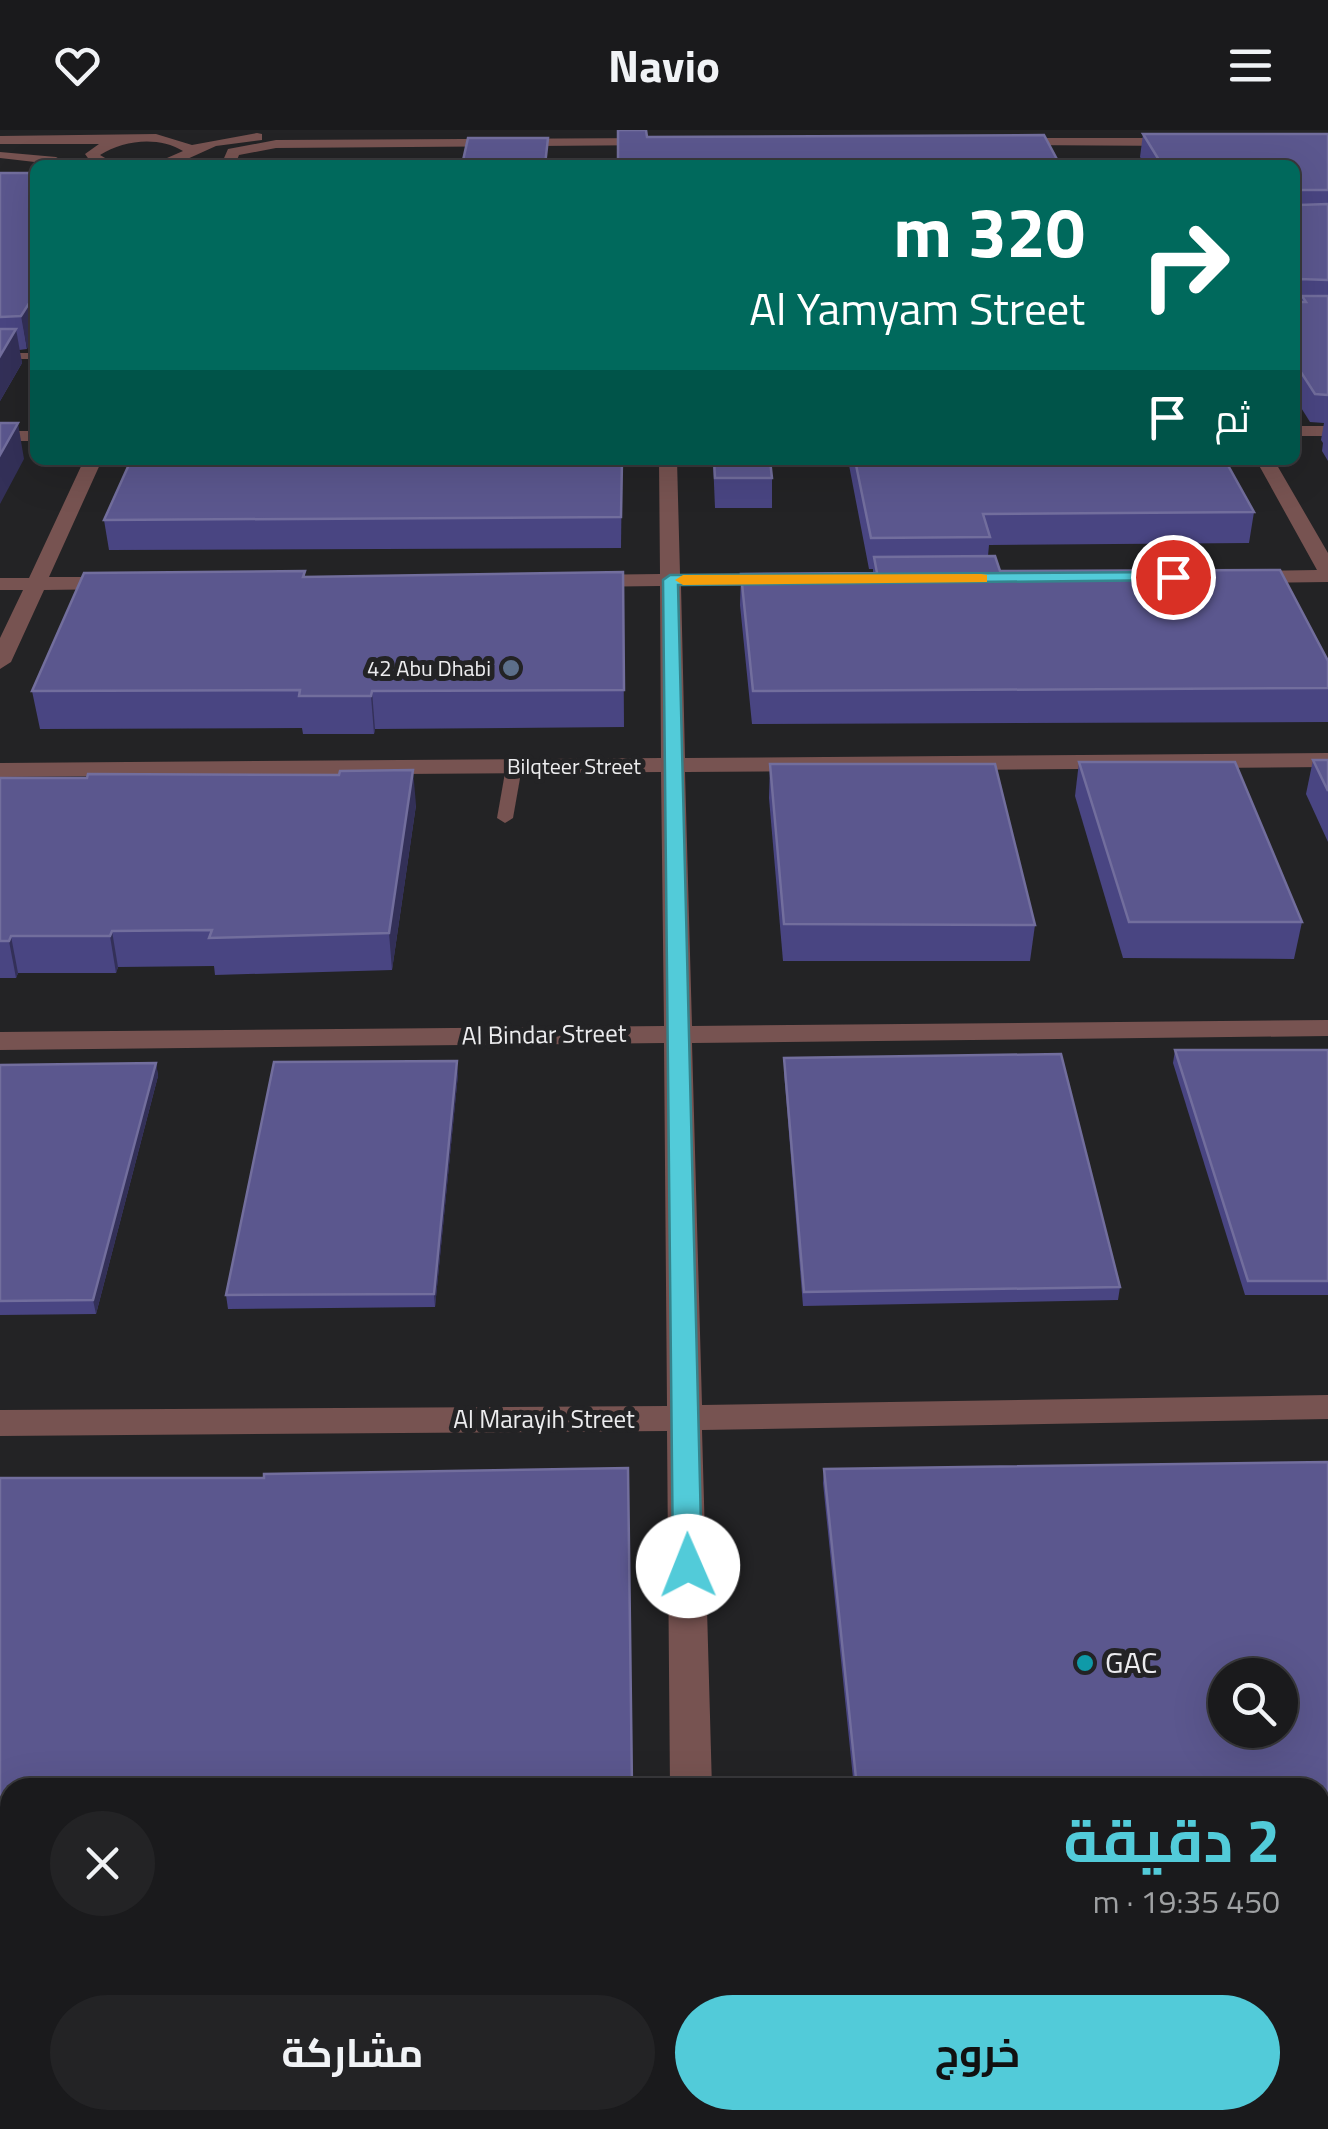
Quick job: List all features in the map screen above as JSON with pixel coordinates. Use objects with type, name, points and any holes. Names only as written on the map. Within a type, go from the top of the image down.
[{"type":"street","points":[[230,160],[234,152],[250,147],[516,135]]},
{"type":"street","points":[[0,142],[136,140],[183,154],[214,142],[265,137],[516,135],[674,142]]},
{"type":"street","points":[[92,154],[102,147],[136,140]]},
{"type":"street","points":[[0,142],[52,146],[92,154],[96,160]]},
{"type":"street","points":[[987,142],[1088,148],[1197,142]]},
{"type":"street","points":[[1300,431],[1328,430]]},
{"type":"street","points":[[0,436],[30,436]]},
{"type":"street","points":[[0,662],[91,465]]},
{"type":"street","points":[[668,465],[692,1778]]},
{"type":"street","points":[[1228,577],[1328,574],[1268,465]]},
{"type":"street","points":[[552,581],[810,579]]},
{"type":"street","points":[[0,584],[136,584]]},
{"type":"street","name":"Bilqteer Street","points":[[0,770],[1328,760]]},
{"type":"street","name":"Al Bindar Street","points":[[0,1041],[1328,1028]]},
{"type":"street","name":"Al Marayih Street","points":[[0,1422],[685,1418],[1328,1407]]},
{"type":"lane","points":[[0,155],[56,160]]},
{"type":"lane","points":[[0,356],[30,356]]},
{"type":"lane","points":[[505,818],[514,767]]},
{"type":"building","points":[[618,130],[646,130],[647,137],[1044,135],[1057,160],[618,160]]},
{"type":"building","points":[[1143,134],[1328,134],[1328,190],[1300,190],[1300,160],[1159,160]]},
{"type":"building","points":[[468,138],[548,138],[546,160],[463,160]]},
{"type":"building","points":[[0,173],[30,173],[30,302],[21,316],[0,317]]},
{"type":"building","points":[[1328,204],[1328,280],[1300,279],[1300,205]]},
{"type":"building","points":[[1302,296],[1328,296],[1328,395],[1315,394],[1300,371],[1300,302],[1306,302]]},
{"type":"building","points":[[0,329],[16,329],[0,356]]},
{"type":"building","points":[[0,423],[18,423],[0,455]]},
{"type":"building","points":[[129,465],[622,465],[621,517],[104,520]]},
{"type":"building","points":[[714,465],[771,465],[772,478],[715,478]]},
{"type":"building","points":[[856,465],[1228,465],[1254,512],[983,514],[990,537],[871,538]]},
{"type":"building","points":[[995,556],[1000,571],[1280,570],[1328,661],[1328,688],[753,691],[741,574],[877,573],[874,557]]},
{"type":"building","points":[[305,571],[303,577],[623,572],[624,690],[372,691],[371,696],[299,696],[300,690],[32,691],[84,573]]},
{"type":"building","points":[[1313,760],[1328,760],[1328,791]]},
{"type":"building","points":[[1079,762],[1235,762],[1302,922],[1129,922]]},
{"type":"building","points":[[770,764],[995,764],[1035,925],[784,924]]},
{"type":"building","points":[[413,770],[389,933],[209,938],[212,930],[112,931],[110,936],[11,936],[9,941],[0,941],[0,778],[87,778],[88,774],[339,775],[340,771]]},
{"type":"building","points":[[1175,1050],[1328,1050],[1328,1281],[1248,1281]]},
{"type":"building","points":[[1061,1054],[1120,1287],[804,1292],[784,1058]]},
{"type":"building","points":[[457,1061],[434,1294],[226,1295],[274,1062]]},
{"type":"building","points":[[156,1063],[93,1300],[0,1301],[0,1065]]},
{"type":"building","name":"GAC","points":[[1328,1462],[1328,1778],[856,1778],[824,1469]]},
{"type":"building","points":[[628,1468],[632,1778],[0,1778],[0,1478],[264,1478],[264,1474]]},
{"type":"slow traffic","points":[[683,580],[981,578]]},
{"type":"place","name":"42 Abu Dhabi","points":[[511,668]]},
{"type":"place","name":"GAC","points":[[1085,1663]]},
{"type":"route","points":[[688,1566],[670,580],[1173,577]]}]
